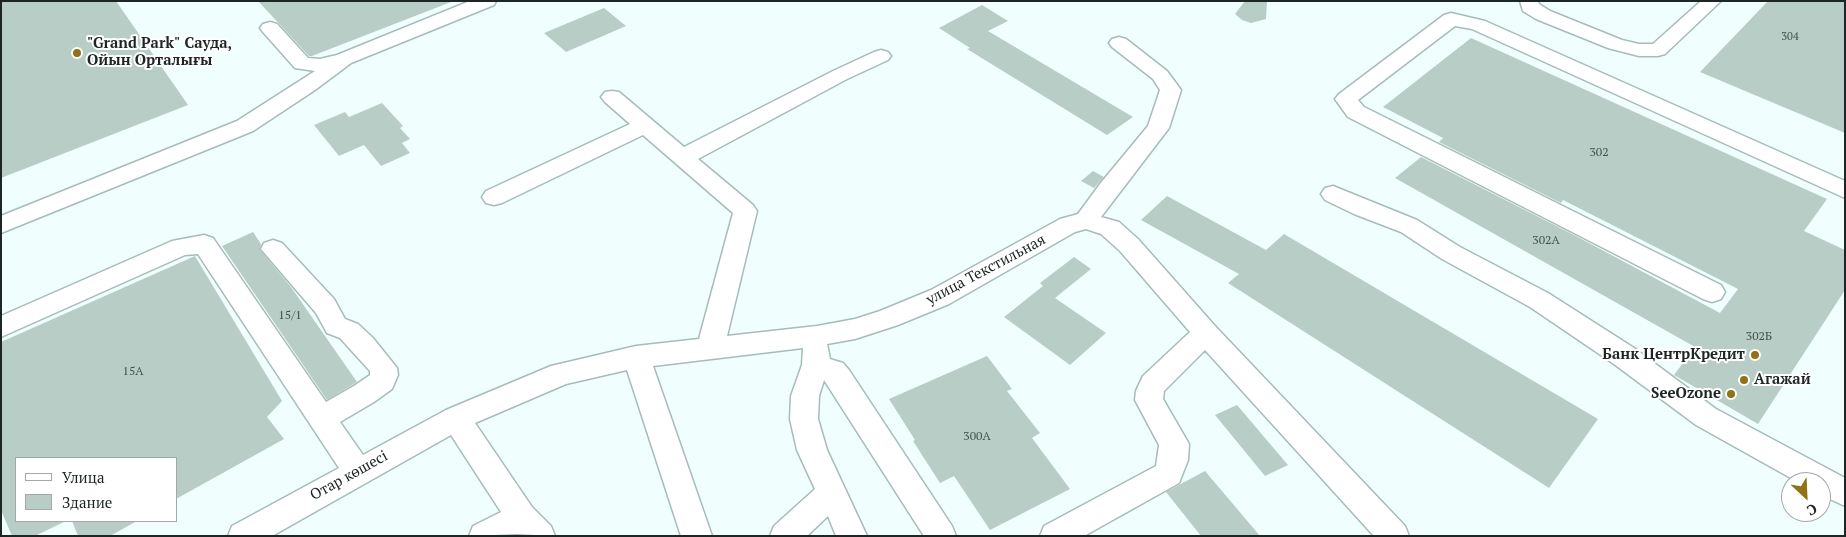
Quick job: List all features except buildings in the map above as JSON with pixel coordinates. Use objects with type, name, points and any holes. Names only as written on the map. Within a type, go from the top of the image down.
[{"type":"street","points":[[270,28],[302,64],[320,65],[344,59],[487,1]]},
{"type":"street","points":[[1529,1],[1530,7],[1543,15],[1615,44],[1639,50],[1658,50],[1712,1]]},
{"type":"street","points":[[1712,292],[1356,112],[1346,99],[1450,18],[1478,25],[1845,190]]},
{"type":"street","points":[[1119,43],[1160,74],[1171,90],[1158,128],[1086,221],[1110,228],[1129,245],[1206,333],[1394,536]]},
{"type":"street","points":[[683,157],[840,75],[881,56]]},
{"type":"street","points":[[1,225],[245,126],[308,86],[344,59]]},
{"type":"street","points":[[612,97],[745,211],[710,349]]},
{"type":"street","points":[[494,197],[645,125]]},
{"type":"street","points":[[1333,194],[1408,226],[1450,253],[1539,300],[1624,356],[1706,417],[1845,493]]},
{"type":"street","name":"улица Текстильная","points":[[456,418],[561,374],[636,357],[817,336],[855,329],[923,304],[983,274],[1068,225],[1086,221]]},
{"type":"street","points":[[1,327],[181,247],[204,244],[357,471]]},
{"type":"street","points":[[274,248],[325,306],[336,326],[349,331],[364,345],[382,368],[384,375],[382,382],[321,418]]},
{"type":"street","points":[[1055,536],[1168,474],[1173,460],[1174,444],[1149,400],[1150,391],[1153,384],[1206,333]]},
{"type":"street","points":[[817,336],[816,365],[805,396],[804,419],[812,450],[852,536]]},
{"type":"street","points":[[636,357],[697,536]]},
{"type":"street","points":[[816,365],[833,371],[839,378],[941,536]]},
{"type":"street","points":[[456,418],[530,526],[484,536]]},
{"type":"street","name":"Отар көшесі","points":[[243,536],[357,471],[456,418]]},
{"type":"street","points":[[785,536],[832,493]]},
{"type":"place","name":"\"Grand Park\" Сауда, Ойын Орталығы","points":[[77,53]]},
{"type":"place","name":"Банк ЦентрКредит","points":[[1755,355]]},
{"type":"place","name":"Агажай","points":[[1744,380]]},
{"type":"place","name":"SeeОzone","points":[[1731,394]]}]
